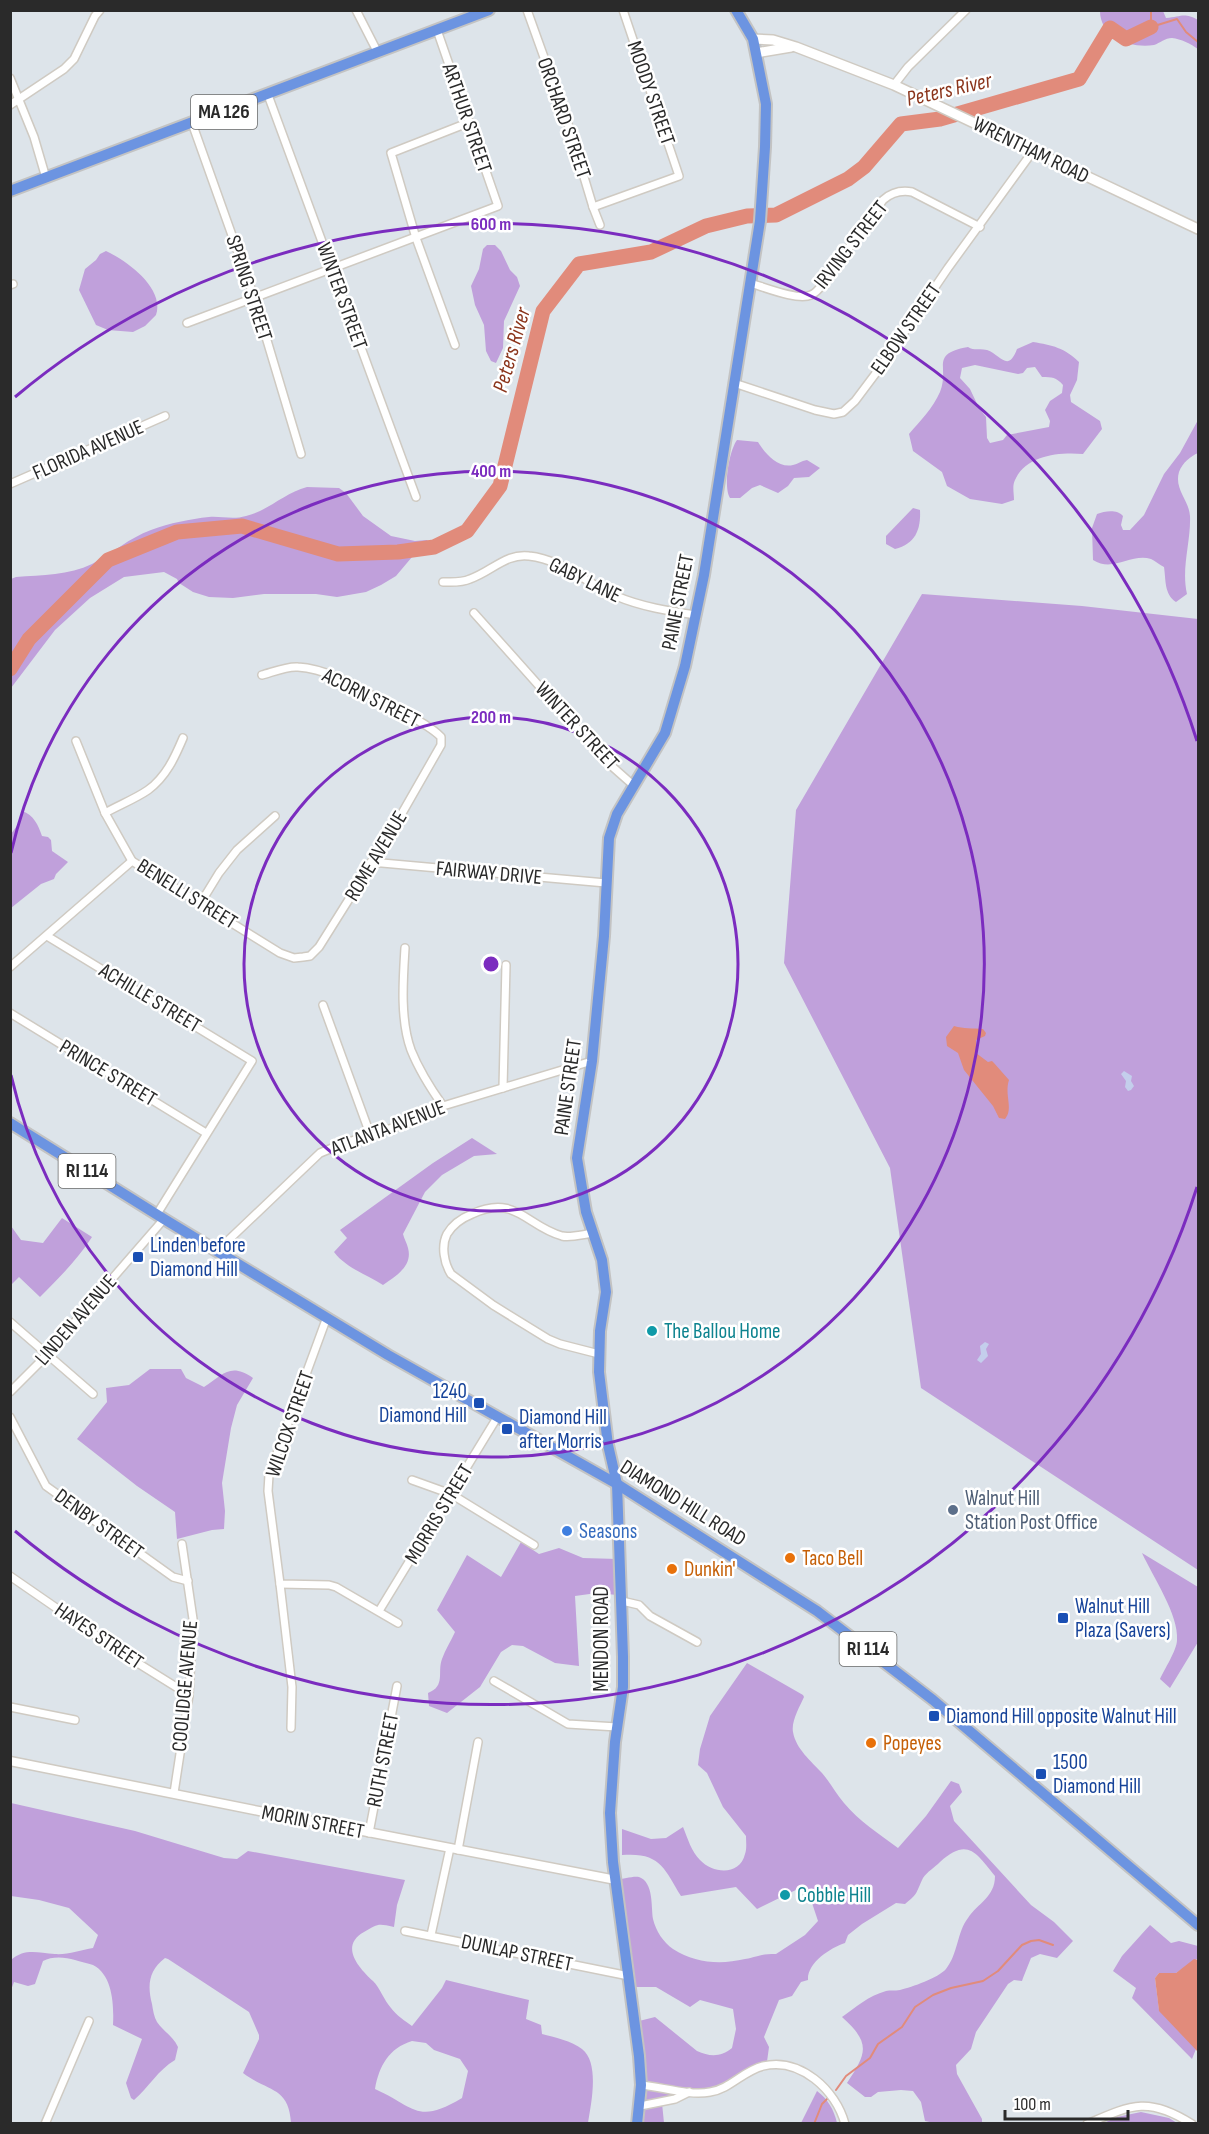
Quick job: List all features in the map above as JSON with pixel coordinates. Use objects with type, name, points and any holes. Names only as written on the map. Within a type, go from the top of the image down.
[{"type":"main road","name":"MA 126","points":[[10,191],[268,96],[489,10]]},
{"type":"main road","name":"PAINE STREET","points":[[577,1158],[592,1061],[604,936],[609,838],[617,814],[665,733],[685,666],[696,615],[760,221],[765,104],[753,39],[736,10]]},
{"type":"main road","name":"WRENTHAM ROAD","points":[[753,39],[773,40],[796,47],[894,85],[1198,229]]},
{"type":"main road","name":"WRENTHAM ROAD","points":[[756,53],[796,47]]},
{"type":"main road","name":"DIAMOND HILL ROAD","points":[[10,1123],[388,1355],[616,1484],[839,1627],[933,1700],[1198,1924]]},
{"type":"main road","name":"MENDON ROAD","points":[[577,1158],[586,1212],[602,1260],[606,1292],[600,1331],[599,1372],[616,1484],[622,1601],[623,1688],[610,1798],[616,1880],[642,2085],[637,2124]]},
{"type":"street","points":[[10,105],[64,69],[74,59],[100,10]]},
{"type":"street","points":[[356,10],[378,53]]},
{"type":"street","name":"ORCHARD STREET","points":[[527,10],[600,225]]},
{"type":"street","name":"MOODY STREET","points":[[592,207],[679,176],[623,10]]},
{"type":"street","points":[[894,85],[908,67],[966,10]]},
{"type":"street","name":"ARTHUR STREET","points":[[417,238],[498,206],[437,30]]},
{"type":"street","points":[[10,78],[34,137],[46,178]]},
{"type":"street","name":"WINTER STREET","points":[[268,96],[416,497]]},
{"type":"street","points":[[455,345],[417,238],[391,153],[470,122]]},
{"type":"street","name":"SPRING STREET","points":[[192,123],[254,297],[301,454]]},
{"type":"street","name":"ELBOW STREET","points":[[734,383],[815,410],[834,414],[843,412],[855,401],[882,365],[948,268],[1033,151]]},
{"type":"street","name":"IRVING STREET","points":[[750,283],[775,291],[810,296],[822,285],[883,200],[891,193],[912,192],[980,227]]},
{"type":"street","points":[[187,322],[417,238]]},
{"type":"street","name":"FLORIDA AVENUE","points":[[10,484],[165,416]]},
{"type":"street","name":"GABY LANE","points":[[443,582],[472,579],[514,556],[529,556],[558,566],[615,596],[640,605],[696,615]]},
{"type":"street","name":"WINTER STREET","points":[[474,613],[607,762],[633,785]]},
{"type":"street","name":"ACORN STREET","points":[[262,675],[296,667],[319,670],[424,724],[441,737]]},
{"type":"street","name":"ROME AVENUE","points":[[294,958],[310,956],[319,947],[346,907],[441,745],[441,737]]},
{"type":"street","points":[[105,813],[148,790],[163,775],[183,738]]},
{"type":"street","name":"BENELLI STREET","points":[[76,741],[105,813],[132,861],[280,952],[294,958]]},
{"type":"street","points":[[200,904],[219,873],[237,850],[275,816]]},
{"type":"street","points":[[10,967],[132,861]]},
{"type":"street","name":"FAIRWAY DRIVE","points":[[371,862],[606,884]]},
{"type":"street","name":"ACHILLE STREET","points":[[47,936],[252,1061],[206,1133]]},
{"type":"street","points":[[405,948],[402,990],[411,1049],[431,1089],[443,1106]]},
{"type":"street","points":[[503,1088],[506,965]]},
{"type":"street","points":[[323,1005],[370,1134]]},
{"type":"street","name":"PRINCE STREET","points":[[10,1013],[206,1133]]},
{"type":"street","name":"ATLANTA AVENUE","points":[[217,1251],[320,1153],[370,1134],[408,1123],[443,1106],[592,1061]]},
{"type":"street","points":[[161,1217],[206,1133]]},
{"type":"street","points":[[594,1233],[566,1236],[553,1232],[525,1215],[502,1207],[485,1208],[461,1218],[447,1234],[444,1256],[451,1274],[493,1305],[560,1344],[599,1354]]},
{"type":"street","name":"LINDEN AVENUE","points":[[10,1392],[47,1354],[161,1217]]},
{"type":"street","name":"WILCOX STREET","points":[[291,1728],[292,1687],[268,1491],[270,1475],[327,1317]]},
{"type":"street","points":[[10,1322],[93,1394]]},
{"type":"street","name":"MORRIS STREET","points":[[379,1611],[498,1416]]},
{"type":"street","name":"DENBY STREET","points":[[10,1417],[46,1486],[173,1577],[188,1581]]},
{"type":"street","points":[[412,1480],[452,1494],[534,1545]]},
{"type":"street","name":"COOLIDGE AVENUE","points":[[174,1793],[189,1695],[193,1619],[182,1544]]},
{"type":"street","name":"HAYES STREET","points":[[10,1576],[120,1652],[189,1695]]},
{"type":"street","points":[[280,1584],[336,1587],[398,1623]]},
{"type":"street","points":[[622,1601],[639,1605],[650,1616],[697,1642]]},
{"type":"street","points":[[494,1681],[568,1724],[617,1727]]},
{"type":"street","name":"RUTH STREET","points":[[369,1833],[397,1686]]},
{"type":"street","points":[[10,1707],[75,1720]]},
{"type":"street","points":[[431,1935],[454,1849],[478,1742]]},
{"type":"street","name":"MORIN STREET","points":[[10,1761],[616,1880]]},
{"type":"street","name":"DUNLAP STREET","points":[[405,1931],[629,1976]]},
{"type":"street","points":[[45,2124],[89,2021]]},
{"type":"street","points":[[642,2085],[707,2093],[730,2085],[762,2066],[785,2066],[811,2077],[830,2092],[837,2102],[845,2124]]},
{"type":"street","points":[[640,2106],[675,2099],[689,2092]]},
{"type":"street","points":[[1087,2124],[1125,2108],[1145,2106],[1163,2109],[1192,2124]]},
{"type":"shaded area","points":[[1100,11],[1163,11],[1166,18],[1189,16],[1198,20],[1198,49],[1179,39],[1172,38],[1145,46],[1127,43],[1105,28]]},
{"type":"shaded area","points":[[487,245],[495,245],[501,251],[520,286],[504,321],[503,348],[496,363],[491,361],[486,351],[484,325],[475,305],[471,286],[479,269],[483,249]]},
{"type":"shaded area","points":[[106,251],[124,261],[142,277],[155,295],[156,315],[145,326],[133,332],[108,330],[96,325],[79,290],[85,269]]},
{"type":"shaded area","points":[[1033,342],[1058,348],[1074,357],[1079,362],[1077,380],[1070,395],[1071,402],[1100,421],[1102,429],[1083,454],[1054,455],[1035,460],[1027,465],[1014,482],[1014,500],[1002,504],[970,499],[947,486],[942,472],[913,451],[909,434],[930,409],[940,392],[943,363],[949,353],[968,347],[987,350],[1007,361],[1014,356],[1017,349]],"holes":[[[975,365],[1018,374],[1023,373],[1027,368],[1035,367],[1042,377],[1054,378],[1063,385],[1062,393],[1050,401],[1045,410],[1050,421],[1049,427],[1007,435],[1003,440],[990,443],[987,438],[986,417],[970,389],[960,378],[962,368]]]},
{"type":"shaded area","points":[[1198,420],[1198,453],[1184,463],[1178,478],[1178,484],[1189,510],[1190,526],[1185,574],[1187,594],[1176,602],[1167,591],[1164,567],[1151,559],[1136,558],[1115,564],[1093,560],[1092,528],[1097,514],[1111,511],[1123,516],[1121,525],[1123,530],[1130,530],[1144,515],[1164,474],[1180,453]]},
{"type":"shaded area","points":[[737,440],[758,442],[768,455],[787,466],[807,460],[820,468],[809,477],[794,478],[778,493],[760,485],[752,488],[740,498],[730,498],[727,486],[728,469]]},
{"type":"shaded area","points":[[307,487],[339,488],[346,493],[363,516],[391,536],[415,541],[427,540],[431,544],[412,557],[396,576],[381,585],[366,592],[337,597],[316,594],[264,594],[233,598],[209,597],[193,592],[164,572],[124,577],[90,598],[55,630],[11,688],[11,579],[83,568],[151,530],[195,519],[236,518],[254,514],[291,493]]},
{"type":"shaded area","points":[[913,508],[920,510],[920,517],[918,530],[912,540],[895,549],[886,544],[886,536]]},
{"type":"shaded area","points":[[922,594],[1082,606],[1198,619],[1198,1570],[921,1388],[890,1168],[784,963],[796,810]]},
{"type":"shaded area","points":[[22,811],[33,818],[42,836],[51,840],[52,851],[68,862],[54,879],[41,884],[11,908],[11,834],[19,823]]},
{"type":"shaded area","points":[[954,1026],[983,1029],[986,1033],[985,1036],[976,1040],[976,1053],[988,1062],[992,1061],[1009,1080],[1009,1111],[1005,1119],[999,1118],[993,1106],[964,1070],[958,1053],[947,1046],[946,1037]]},
{"type":"shaded area","points":[[472,1138],[497,1154],[474,1156],[442,1175],[425,1192],[403,1234],[409,1254],[406,1265],[398,1274],[383,1285],[350,1267],[339,1258],[334,1252],[347,1238],[340,1230]]},
{"type":"shaded area","points":[[62,1218],[92,1237],[80,1253],[40,1297],[19,1277],[11,1285],[11,1226],[21,1240],[43,1243]]},
{"type":"shaded area","points":[[150,1369],[181,1369],[186,1378],[204,1387],[232,1371],[245,1373],[253,1378],[237,1405],[231,1428],[222,1483],[224,1529],[177,1539],[175,1512],[137,1486],[77,1439],[107,1402],[106,1388],[129,1385]]},
{"type":"shaded area","points":[[521,1542],[539,1554],[559,1548],[583,1558],[618,1559],[617,1595],[597,1593],[575,1596],[579,1666],[555,1663],[523,1646],[512,1645],[501,1652],[480,1687],[447,1713],[429,1706],[428,1693],[434,1690],[439,1683],[442,1659],[455,1632],[437,1610],[467,1555],[501,1577]]},
{"type":"shaded area","points":[[1142,1553],[1198,1587],[1198,1642],[1170,1688],[1160,1679],[1175,1649],[1177,1630],[1170,1608]]},
{"type":"shaded area","points":[[747,1663],[803,1695],[793,1723],[797,1744],[850,1810],[898,1848],[926,1816],[951,1781],[959,1784],[962,1792],[950,1806],[954,1821],[1031,1905],[1054,1922],[1073,1941],[1057,1958],[1040,1954],[1031,1958],[1022,1981],[1014,1980],[1008,1984],[976,2032],[971,2049],[956,2065],[957,2074],[982,2119],[982,2123],[925,2121],[921,2102],[913,2091],[878,2092],[871,2097],[865,2097],[847,2083],[859,2064],[863,2048],[858,2034],[842,2017],[873,1996],[918,1984],[937,1976],[946,1969],[953,1957],[964,1924],[989,1895],[994,1883],[995,1876],[977,1855],[965,1849],[950,1854],[929,1872],[923,1878],[915,1895],[905,1904],[896,1903],[862,1924],[848,1935],[845,1943],[820,1957],[811,1968],[808,1980],[801,1982],[792,1996],[779,2000],[764,2037],[769,2047],[766,2069],[726,2086],[662,2103],[664,2123],[636,2123],[639,2092],[635,2022],[655,2017],[697,2051],[711,2055],[724,2053],[732,2048],[736,2029],[733,2009],[700,2000],[690,2007],[656,1987],[631,1987],[617,1880],[639,1877],[644,1880],[652,1902],[653,1919],[660,1936],[681,1954],[699,1960],[726,1962],[776,1954],[805,1935],[818,1921],[807,1888],[804,1886],[757,1909],[736,1887],[681,1896],[665,1870],[653,1859],[645,1856],[622,1855],[622,1829],[651,1839],[666,1838],[683,1827],[694,1853],[705,1865],[726,1870],[738,1866],[742,1861],[746,1850],[746,1836],[723,1807],[707,1773],[698,1765],[700,1749],[710,1716]]},
{"type":"shaded area","points":[[11,1803],[135,1831],[224,1858],[237,1859],[248,1851],[405,1880],[397,1905],[394,1927],[375,1926],[364,1932],[353,1944],[354,1957],[362,1970],[389,2005],[412,2026],[446,1980],[529,2000],[526,2019],[541,2025],[542,2034],[573,2044],[588,2055],[593,2084],[588,2123],[291,2123],[286,2102],[282,2096],[243,2073],[259,2039],[249,2012],[165,1958],[151,1978],[150,1997],[157,2022],[178,2047],[175,2060],[134,2100],[131,2098],[126,2083],[142,2039],[113,2025],[111,1992],[100,1970],[93,1965],[71,1959],[50,1958],[43,1961],[35,1984],[28,1986],[14,1982],[11,1990],[11,1960],[16,1956],[32,1952],[64,1954],[93,1948],[98,1935],[69,1908],[11,1896]],"holes":[[[412,2041],[426,2043],[434,2050],[460,2059],[468,2071],[462,2098],[435,2111],[425,2112],[408,2107],[375,2089],[382,2066],[391,2053]]]},
{"type":"shaded area","points":[[1150,1925],[1171,1943],[1179,1941],[1198,1946],[1198,1960],[1176,1973],[1159,1973],[1155,1978],[1159,2010],[1196,2049],[1192,2059],[1132,1998],[1136,1988],[1113,1971],[1122,1956]]},
{"type":"shaded area","points":[[1194,1959],[1198,1960],[1198,2052],[1159,2011],[1155,1978],[1159,1973],[1176,1973]]},
{"type":"shaded area","points":[[817,2091],[830,2105],[837,2123],[801,2123]]},
{"type":"shaded area","points":[[1141,2112],[1169,2118],[1177,2123],[1104,2123],[1117,2117]]},
{"type":"sand","points":[[1124,1071],[1132,1076],[1131,1081],[1134,1086],[1128,1091],[1125,1087],[1126,1081],[1121,1074]]},
{"type":"sand","points":[[985,1342],[989,1344],[986,1349],[988,1356],[981,1363],[977,1360],[981,1354],[980,1346]]},
{"type":"waterway","name":"Peters River","points":[[1151,10],[1151,27],[1177,19],[1186,32],[1198,42]]},
{"type":"waterway","name":"Peters River","points":[[10,669],[29,639],[108,560],[177,532],[242,526],[338,554],[398,552],[434,547],[467,531],[500,486],[543,311],[579,264],[651,252],[706,226],[747,216],[776,215],[848,179],[864,167],[901,124],[940,119],[1079,79],[1110,28],[1126,39],[1151,27]]},
{"type":"waterway","points":[[836,2090],[846,2076],[870,2058],[878,2044],[902,2027],[915,2007],[933,1995],[951,1988],[983,1981],[998,1971],[1022,1945],[1039,1940],[1053,1945]]},
{"type":"waterway","points":[[814,2124],[822,2104],[827,2099]]},
{"type":"place","name":"Linden before Diamond Hill","points":[[138,1257]]},
{"type":"place","name":"The Ballou Home","points":[[652,1331]]},
{"type":"place","name":"1240 Diamond Hill","points":[[479,1403]]},
{"type":"place","name":"Diamond Hill after Morris","points":[[507,1429]]},
{"type":"place","name":"Walnut Hill Station Post Office","points":[[953,1510]]},
{"type":"place","name":"Seasons","points":[[567,1531]]},
{"type":"place","name":"Taco Bell","points":[[790,1558]]},
{"type":"place","name":"Dunkin'","points":[[672,1569]]},
{"type":"place","name":"Walnut Hill Plaza (Savers)","points":[[1063,1618]]},
{"type":"place","name":"Diamond Hill opposite Walnut Hill","points":[[934,1716]]},
{"type":"place","name":"Popeyes","points":[[871,1743]]},
{"type":"place","name":"1500 Diamond Hill","points":[[1041,1774]]},
{"type":"place","name":"Cobble Hill","points":[[785,1895]]}]
